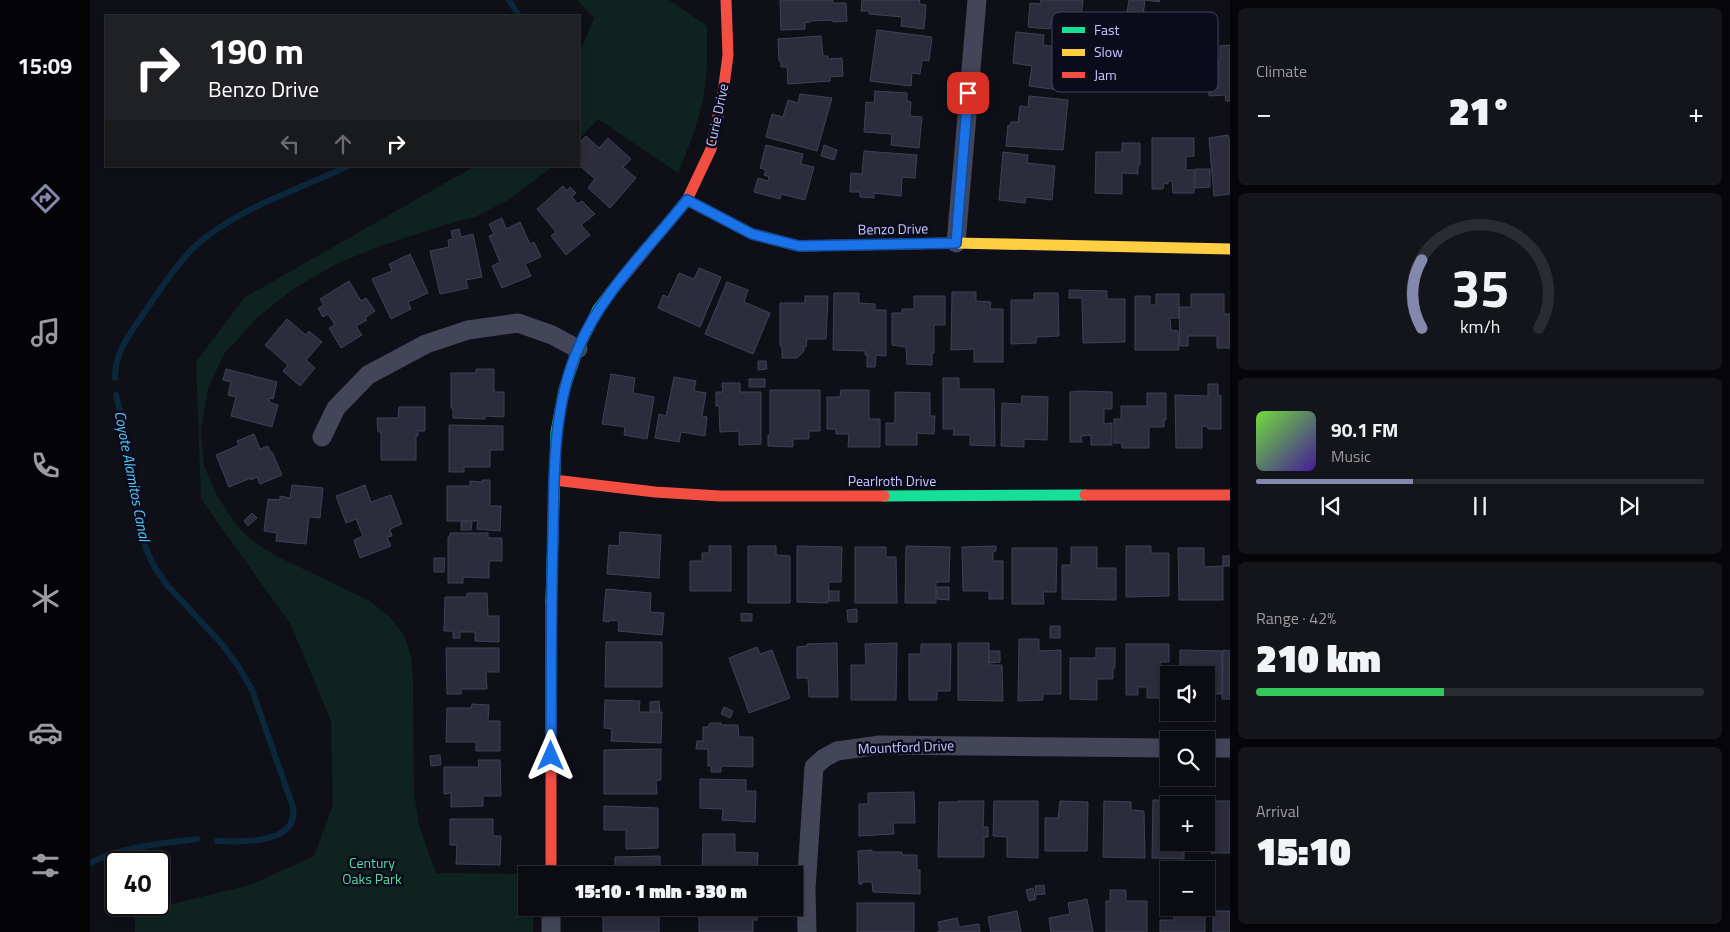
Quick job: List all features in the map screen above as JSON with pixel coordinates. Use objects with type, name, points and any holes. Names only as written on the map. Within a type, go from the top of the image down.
[{"type":"street","name":"Curie Drive","points":[[551,866],[551,596],[554,480],[556,432],[564,390],[578,348],[598,309],[687,200],[711,149],[723,93],[728,55],[726,0]]},
{"type":"street","points":[[956,243],[976,0]]},
{"type":"street","name":"Benzo Drive","points":[[687,200],[752,234],[799,246],[956,243],[1230,249]]},
{"type":"street","points":[[322,437],[336,408],[368,375],[426,344],[468,330],[518,323],[552,335],[578,348]]},
{"type":"street","name":"Pearlroth Drive","points":[[554,480],[655,492],[720,496],[1230,495]]},
{"type":"street","name":"Mountford Drive","points":[[808,932],[806,889],[814,767],[824,758],[837,751],[880,745],[1160,748]]},
{"type":"street","points":[[1215,748],[1230,748]]},
{"type":"street","points":[[551,916],[551,932]]},
{"type":"green space","points":[[577,0],[669,0],[707,26],[707,67],[700,113],[678,173],[598,119],[580,138],[580,53],[594,18]]},
{"type":"green space","name":"Century Oaks Park","points":[[473,167],[552,167],[510,199],[475,217],[383,245],[336,264],[293,289],[259,316],[224,354],[208,388],[201,431],[204,465],[217,496],[237,526],[253,541],[276,556],[368,600],[389,616],[404,635],[411,656],[413,678],[414,793],[419,826],[436,873],[518,874],[518,916],[533,916],[533,932],[135,932],[135,916],[170,916],[170,904],[250,885],[314,856],[333,805],[331,721],[291,625],[201,499],[196,362],[244,298]]},
{"type":"building","points":[[780,0],[833,0],[833,3],[846,3],[847,21],[810,21],[805,23],[805,29],[781,30]]},
{"type":"building","points":[[862,0],[920,0],[919,4],[926,5],[924,29],[901,26],[902,17],[869,14],[869,11],[861,11]]},
{"type":"building","points":[[1041,0],[1083,0],[1082,12],[1052,12],[1050,29],[1028,27],[1030,3],[1040,4]]},
{"type":"building","points":[[1129,0],[1145,0],[1143,12],[1127,12]]},
{"type":"building","points":[[877,30],[932,37],[929,61],[922,60],[920,74],[912,73],[911,86],[870,81]]},
{"type":"building","points":[[1016,32],[1044,35],[1043,45],[1052,46],[1052,89],[1029,86],[1032,66],[1013,63]]},
{"type":"building","points":[[821,36],[823,56],[828,56],[828,59],[842,58],[843,76],[830,77],[830,81],[788,84],[787,67],[781,67],[781,61],[779,61],[778,39]]},
{"type":"building","points":[[1230,45],[1230,101],[1226,101],[1225,95],[1209,96],[1209,92],[1218,92],[1220,46]]},
{"type":"building","points":[[875,91],[907,93],[907,101],[911,102],[910,116],[922,117],[919,148],[891,145],[892,134],[864,132],[866,102],[874,103]]},
{"type":"building","points":[[800,94],[832,98],[817,151],[766,137],[772,114],[783,117],[788,100],[798,103]]},
{"type":"building","points":[[1029,96],[1068,100],[1063,150],[1006,146],[1008,125],[1010,126],[1011,122],[1018,122],[1020,106],[1028,107]]},
{"type":"building","points":[[1228,135],[1230,141],[1230,194],[1214,196],[1209,138]]},
{"type":"building","points":[[586,136],[599,148],[608,138],[631,159],[623,167],[636,178],[610,208],[588,188],[595,179],[580,166],[580,142]]},
{"type":"building","points":[[1152,138],[1194,138],[1194,156],[1186,157],[1186,170],[1194,170],[1194,193],[1173,193],[1172,181],[1168,181],[1168,184],[1164,183],[1163,189],[1152,189]]},
{"type":"building","points":[[1122,143],[1140,143],[1138,174],[1122,173],[1122,194],[1095,193],[1096,152],[1122,152]]},
{"type":"building","points":[[766,145],[803,154],[801,164],[814,167],[805,200],[781,194],[780,199],[754,192],[758,178],[768,181],[769,177],[764,175],[766,170],[760,168]]},
{"type":"building","points":[[824,145],[837,150],[834,160],[821,156]]},
{"type":"building","points":[[864,151],[917,155],[915,178],[902,177],[901,196],[874,193],[874,198],[860,197],[860,192],[850,192],[851,173],[862,174]]},
{"type":"building","points":[[1003,152],[1028,155],[1027,163],[1055,166],[1052,200],[1026,197],[1025,203],[999,200]]},
{"type":"building","points":[[1195,169],[1210,169],[1210,187],[1195,188]]},
{"type":"building","points":[[563,186],[567,191],[570,187],[576,193],[572,197],[578,204],[582,201],[595,214],[581,225],[590,235],[566,255],[551,236],[556,232],[537,209]]},
{"type":"building","points":[[502,218],[506,229],[520,222],[530,244],[534,242],[541,257],[525,264],[531,276],[502,288],[492,266],[500,262],[489,236],[494,234],[489,224]]},
{"type":"building","points":[[459,229],[461,237],[473,234],[482,277],[466,280],[468,288],[440,294],[430,251],[449,247],[448,240],[453,239],[451,231]]},
{"type":"building","points":[[410,254],[428,293],[408,302],[411,309],[391,319],[372,279],[392,271],[389,264]]},
{"type":"building","points":[[699,268],[721,277],[700,327],[658,308],[663,295],[668,297],[679,273],[694,279]]},
{"type":"building","points":[[349,281],[361,301],[366,298],[375,311],[365,318],[367,320],[356,326],[362,335],[341,348],[329,328],[335,325],[328,314],[323,317],[318,308],[324,305],[320,299]]},
{"type":"building","points":[[727,282],[748,290],[744,302],[770,313],[753,354],[705,334]]},
{"type":"building","points":[[1069,290],[1107,291],[1107,299],[1125,299],[1125,342],[1083,343],[1082,298],[1069,298]]},
{"type":"building","points":[[952,292],[976,292],[976,301],[991,302],[990,309],[1003,309],[1003,362],[974,362],[974,349],[951,350]]},
{"type":"building","points":[[834,293],[859,293],[859,303],[875,304],[875,310],[886,310],[886,356],[876,355],[875,367],[867,367],[865,351],[833,350]]},
{"type":"building","points":[[1034,293],[1058,293],[1059,336],[1036,337],[1036,343],[1011,344],[1011,300],[1034,300]]},
{"type":"building","points":[[1156,294],[1179,294],[1179,318],[1170,318],[1171,330],[1178,331],[1179,350],[1135,350],[1135,296],[1150,296],[1150,305],[1156,305]]},
{"type":"building","points":[[1191,294],[1224,294],[1224,314],[1230,314],[1230,348],[1217,348],[1217,336],[1188,336],[1188,346],[1180,346],[1179,307],[1191,307]]},
{"type":"building","points":[[805,296],[828,296],[826,339],[807,339],[804,351],[797,358],[782,358],[782,346],[780,346],[780,303],[805,303]]},
{"type":"building","points":[[914,296],[945,296],[945,325],[934,325],[932,365],[907,364],[906,347],[892,345],[892,313],[902,313],[902,309],[914,309]]},
{"type":"building","points":[[287,319],[306,335],[309,331],[322,342],[306,360],[315,368],[300,386],[283,371],[288,365],[265,345]]},
{"type":"building","points":[[758,361],[766,361],[767,369],[758,370]]},
{"type":"building","points":[[226,369],[277,382],[273,399],[270,398],[269,402],[278,405],[272,427],[231,416],[236,397],[228,395],[231,382],[223,380]]},
{"type":"building","points":[[476,369],[494,369],[494,392],[504,392],[504,417],[485,416],[485,419],[453,418],[453,408],[451,408],[451,373],[476,373]]},
{"type":"building","points":[[611,374],[635,378],[633,393],[654,397],[647,439],[624,435],[625,427],[602,424]]},
{"type":"building","points":[[674,377],[696,381],[694,391],[706,393],[702,416],[707,417],[705,436],[681,432],[679,442],[655,438],[659,414],[666,416]]},
{"type":"building","points":[[943,378],[959,378],[959,389],[994,389],[995,446],[970,445],[970,435],[953,435],[954,429],[943,429]]},
{"type":"building","points":[[749,379],[765,379],[765,387],[749,387]]},
{"type":"building","points":[[722,383],[740,383],[740,392],[761,392],[761,444],[739,445],[739,431],[720,432],[719,406],[716,406],[716,392],[723,392]]},
{"type":"building","points":[[1208,384],[1218,384],[1218,395],[1221,396],[1221,429],[1208,429],[1208,427],[1202,426],[1202,448],[1176,448],[1175,395],[1208,396]]},
{"type":"building","points":[[770,390],[820,390],[820,431],[809,431],[809,439],[793,439],[793,447],[768,446],[768,435],[770,435]]},
{"type":"building","points":[[841,390],[869,390],[869,419],[880,419],[880,447],[848,447],[849,434],[836,434],[836,429],[827,429],[827,397],[840,397]]},
{"type":"building","points":[[895,392],[930,393],[930,416],[935,416],[934,434],[917,433],[917,445],[886,445],[886,423],[895,423]]},
{"type":"building","points":[[1070,392],[1112,392],[1112,409],[1104,409],[1104,424],[1112,423],[1112,445],[1091,445],[1091,435],[1081,436],[1082,442],[1070,442]]},
{"type":"building","points":[[1147,393],[1166,393],[1166,420],[1164,420],[1164,427],[1149,427],[1149,448],[1122,448],[1122,443],[1114,443],[1114,419],[1121,419],[1121,406],[1147,406]]},
{"type":"building","points":[[1022,396],[1048,397],[1047,440],[1024,439],[1024,447],[1001,446],[1002,403],[1021,404]]},
{"type":"building","points":[[399,407],[425,407],[425,431],[418,431],[418,436],[416,436],[416,460],[381,460],[381,432],[378,432],[377,418],[398,418]]},
{"type":"building","points":[[449,425],[503,426],[503,450],[490,450],[490,467],[464,467],[464,472],[449,472]]},
{"type":"building","points":[[254,434],[260,449],[268,446],[282,475],[260,484],[257,477],[251,480],[251,478],[229,487],[216,455],[239,445],[237,441]]},
{"type":"building","points":[[482,480],[490,480],[490,506],[501,506],[500,531],[477,529],[478,521],[447,521],[447,486],[470,486],[470,481],[482,482]]},
{"type":"building","points":[[292,485],[323,488],[320,518],[309,517],[306,544],[276,541],[277,533],[264,531],[268,499],[280,500],[280,496],[290,498]]},
{"type":"building","points":[[365,485],[371,502],[391,495],[402,524],[390,529],[392,536],[387,537],[391,546],[360,558],[354,540],[363,536],[356,519],[346,523],[336,496]]},
{"type":"building","points":[[252,513],[257,518],[248,526],[244,521]]},
{"type":"building","points":[[461,522],[472,522],[471,530],[461,530]]},
{"type":"building","points":[[620,532],[661,535],[659,578],[607,574],[609,545],[619,546]]},
{"type":"building","points":[[450,533],[488,533],[488,538],[502,538],[502,561],[489,561],[489,578],[463,577],[463,583],[448,583],[448,537],[450,537]]},
{"type":"building","points":[[709,546],[731,546],[731,591],[690,591],[690,561],[702,561],[702,553],[709,553]]},
{"type":"building","points":[[748,546],[776,546],[776,555],[790,556],[790,603],[748,603]]},
{"type":"building","points":[[797,546],[842,547],[841,582],[829,582],[828,603],[797,602]]},
{"type":"building","points":[[906,546],[950,547],[949,582],[936,582],[936,603],[905,603]]},
{"type":"building","points":[[996,546],[996,551],[993,552],[993,561],[1003,561],[1003,599],[989,599],[989,591],[963,591],[962,547]]},
{"type":"building","points":[[1126,546],[1151,546],[1151,553],[1169,553],[1169,596],[1126,597]]},
{"type":"building","points":[[855,547],[886,547],[886,557],[896,557],[897,603],[855,603]]},
{"type":"building","points":[[1071,547],[1097,547],[1097,568],[1116,568],[1116,600],[1062,599],[1062,565],[1071,565]]},
{"type":"building","points":[[1012,548],[1057,548],[1056,592],[1043,592],[1044,604],[1012,604]]},
{"type":"building","points":[[1178,548],[1204,548],[1204,567],[1223,566],[1223,600],[1179,600]]},
{"type":"building","points":[[1223,556],[1230,556],[1230,566],[1223,566]]},
{"type":"building","points":[[434,558],[445,558],[444,572],[434,572]]},
{"type":"building","points":[[937,587],[949,587],[949,600],[937,599]]},
{"type":"building","points":[[606,589],[651,593],[650,612],[664,613],[662,635],[618,631],[619,621],[603,621]]},
{"type":"building","points":[[829,591],[839,591],[839,601],[829,601]]},
{"type":"building","points":[[467,593],[487,593],[488,616],[499,616],[499,642],[475,641],[475,632],[460,632],[460,638],[453,638],[453,631],[444,631],[445,597],[467,597]]},
{"type":"building","points":[[857,609],[857,622],[848,622],[847,610]]},
{"type":"building","points":[[741,613],[752,614],[752,621],[741,621]]},
{"type":"building","points":[[1050,626],[1060,626],[1060,638],[1050,638]]},
{"type":"building","points":[[1019,639],[1039,639],[1039,651],[1061,650],[1061,694],[1043,694],[1043,700],[1018,701]]},
{"type":"building","points":[[606,642],[662,642],[662,687],[605,687]]},
{"type":"building","points":[[837,643],[838,697],[809,697],[808,678],[797,678],[797,647],[807,646],[807,644]]},
{"type":"building","points":[[897,643],[896,700],[851,700],[851,665],[866,665],[865,644]]},
{"type":"building","points":[[958,643],[989,643],[989,665],[1002,665],[1003,701],[958,700]]},
{"type":"building","points":[[921,644],[951,644],[950,691],[937,691],[937,700],[909,700],[909,654],[921,654]]},
{"type":"building","points":[[1126,644],[1169,644],[1169,662],[1160,662],[1160,698],[1147,698],[1147,687],[1138,687],[1138,695],[1126,695]]},
{"type":"building","points":[[757,647],[760,654],[772,650],[790,698],[749,713],[729,658]]},
{"type":"building","points":[[446,648],[499,648],[499,672],[486,672],[487,689],[461,689],[461,694],[447,694]]},
{"type":"building","points":[[1096,648],[1115,648],[1113,679],[1097,679],[1097,700],[1070,699],[1070,658],[1096,658]]},
{"type":"building","points":[[1180,650],[1222,651],[1222,694],[1215,694],[1215,666],[1180,666]]},
{"type":"building","points":[[1223,650],[1230,651],[1230,699],[1222,699]]},
{"type":"building","points":[[989,651],[1000,651],[1000,662],[989,663]]},
{"type":"building","points":[[605,700],[640,701],[639,712],[662,712],[661,743],[611,741],[612,729],[604,728]]},
{"type":"building","points":[[659,701],[660,711],[650,711],[650,702]]},
{"type":"building","points":[[472,704],[489,705],[488,721],[500,721],[500,751],[476,751],[476,742],[446,742],[447,708],[471,708]]},
{"type":"building","points":[[724,707],[733,711],[730,718],[721,714]]},
{"type":"building","points":[[710,723],[738,725],[739,737],[753,737],[753,767],[721,766],[721,772],[711,772],[711,766],[708,766],[708,749],[696,749],[697,741],[703,741],[703,727],[708,727]]},
{"type":"building","points":[[661,749],[661,780],[656,781],[657,794],[604,794],[604,750]]},
{"type":"building","points":[[440,755],[441,765],[431,766],[430,756]]},
{"type":"building","points":[[478,760],[500,760],[501,796],[483,796],[483,806],[451,807],[451,793],[444,794],[444,767],[479,767]]},
{"type":"building","points":[[700,779],[746,780],[746,791],[756,791],[755,822],[722,820],[723,809],[700,808]]},
{"type":"building","points":[[914,792],[915,823],[893,823],[894,834],[859,836],[859,804],[868,804],[868,793]]},
{"type":"building","points":[[1153,800],[1160,800],[1160,851],[1184,851],[1184,859],[1152,858]]},
{"type":"building","points":[[984,801],[983,827],[988,827],[988,837],[984,837],[984,857],[938,857],[939,802]]},
{"type":"building","points":[[994,801],[1038,801],[1038,858],[1007,857],[1007,837],[993,836]]},
{"type":"building","points":[[1060,801],[1088,802],[1087,851],[1045,851],[1045,818],[1058,818]]},
{"type":"building","points":[[1104,801],[1131,802],[1131,810],[1144,811],[1145,858],[1103,857]]},
{"type":"building","points":[[1215,801],[1230,801],[1230,853],[1211,853],[1211,851],[1215,851]]},
{"type":"building","points":[[604,806],[658,808],[658,848],[626,849],[626,830],[604,830]]},
{"type":"building","points":[[450,819],[493,819],[493,836],[501,836],[500,865],[456,864],[457,845],[450,845]]},
{"type":"building","points":[[703,834],[735,834],[735,852],[758,853],[757,866],[702,866]]},
{"type":"building","points":[[872,850],[872,852],[902,852],[902,855],[917,855],[917,870],[920,870],[920,894],[873,892],[872,882],[862,882],[862,884],[859,884],[858,851]]},
{"type":"building","points":[[660,856],[660,866],[615,866],[615,857]]},
{"type":"building","points":[[1044,885],[1045,894],[1036,895],[1035,886]]},
{"type":"building","points":[[1033,888],[1036,899],[1029,901],[1026,890]]},
{"type":"building","points":[[1110,890],[1126,890],[1126,901],[1147,901],[1147,932],[1106,932],[1106,901],[1110,901]]},
{"type":"building","points":[[1087,899],[1093,932],[1051,932],[1049,918],[1070,914],[1068,903]]},
{"type":"building","points":[[857,903],[914,903],[914,932],[857,932]]},
{"type":"building","points":[[1017,911],[1021,932],[991,932],[988,917]]},
{"type":"building","points":[[1215,911],[1230,911],[1230,932],[1213,932],[1213,916],[1215,916]]},
{"type":"building","points":[[603,916],[659,916],[659,932],[603,932]]},
{"type":"building","points":[[699,916],[757,916],[757,920],[753,920],[753,932],[699,932]]},
{"type":"building","points":[[1174,916],[1205,916],[1205,932],[1160,932],[1160,920],[1174,920]]},
{"type":"building","points":[[957,918],[959,927],[979,924],[980,932],[937,932],[940,931],[938,922]]},
{"type":"waterway","name":"Coyote Alamitos Canal","points":[[509,0],[518,15]]},
{"type":"waterway","name":"Coyote Alamitos Canal","points":[[115,378],[121,350],[130,334],[167,279],[191,250],[226,223],[246,212],[346,167]]},
{"type":"waterway","name":"Coyote Alamitos Canal","points":[[116,395],[124,429],[140,529],[146,549],[155,568],[167,585],[221,643],[238,666],[252,690],[293,807],[292,819],[287,828],[278,835],[253,841],[217,841]]},
{"type":"waterway","name":"Coyote Alamitos Canal","points":[[90,863],[102,857],[129,849],[197,839]]},
{"type":"traffic: fast","points":[[551,602],[556,432],[564,390],[578,349],[598,309],[610,293]]},
{"type":"traffic: fast","points":[[884,496],[1085,495]]},
{"type":"traffic: slow","points":[[955,243],[1230,249]]},
{"type":"traffic: jam","points":[[610,293],[687,200],[711,149],[723,93],[728,55],[726,0]]},
{"type":"traffic: jam","points":[[687,200],[752,234],[799,246],[955,243]]},
{"type":"traffic: jam","points":[[554,480],[655,492],[720,496],[884,496]]},
{"type":"traffic: jam","points":[[1085,495],[1230,495]]},
{"type":"traffic: jam","points":[[551,602],[551,866]]},
{"type":"route","points":[[551,756],[551,596],[556,432],[564,390],[578,348],[598,309],[687,200],[752,234],[799,246],[956,243],[968,93]]}]
